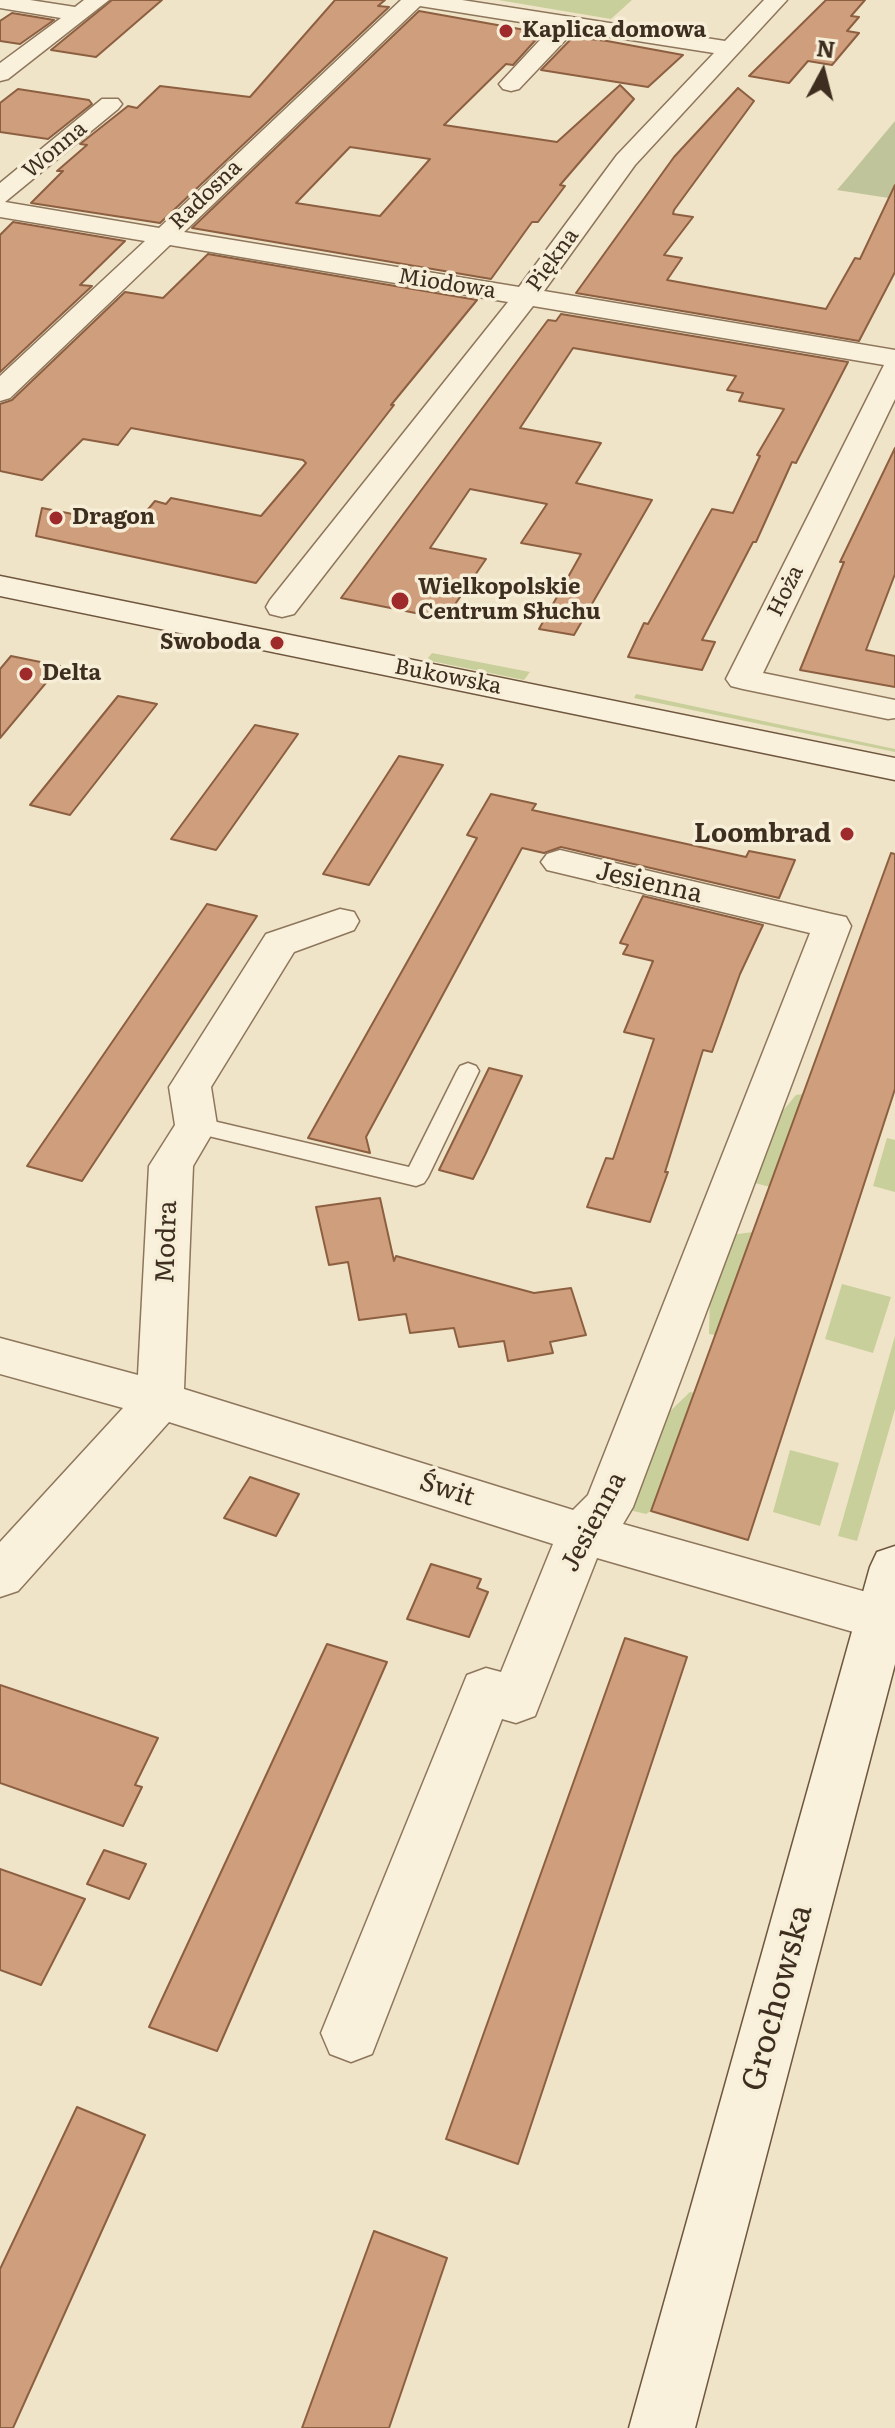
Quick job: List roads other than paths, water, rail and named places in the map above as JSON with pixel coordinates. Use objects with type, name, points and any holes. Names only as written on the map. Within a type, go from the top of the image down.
[{"type":"street","points":[[0,74],[98,0]]},
{"type":"street","name":"Radosna","points":[[0,392],[414,0]]},
{"type":"street","points":[[421,0],[730,49]]},
{"type":"street","name":"Piękna","points":[[282,607],[526,297],[626,160],[776,0]]},
{"type":"street","points":[[0,2],[79,14]]},
{"type":"street","points":[[511,84],[570,22]]},
{"type":"street","name":"Wonna","points":[[0,196],[110,104]]},
{"type":"street","name":"Miodowa","points":[[0,209],[895,358]]},
{"type":"street","name":"Hoża","points":[[888,709],[743,679],[895,369]]},
{"type":"street","name":"Bukowska","points":[[0,586],[895,769]]},
{"type":"street","name":"Jesienna","points":[[351,2033],[486,1691],[516,1700],[582,1533],[608,1507],[838,911],[560,862]]},
{"type":"street","points":[[196,1125],[190,1087],[280,943],[340,921]]},
{"type":"street","name":"Modra","points":[[160,1400],[171,1166],[196,1125]]},
{"type":"street","name":"Świt","points":[[0,1356],[160,1400],[582,1533],[890,1602]]},
{"type":"street","points":[[0,1576],[160,1400]]},
{"type":"street","name":"Grochowska","points":[[662,2428],[890,1602]]},
{"type":"lane","points":[[196,1125],[416,1177],[468,1071]]},
{"type":"place","name":"Kaplica domowa","points":[[506,31]]},
{"type":"place","name":"Dragon","points":[[56,518]]},
{"type":"place","name":"Wielkopolskie Centrum Słuchu","points":[[400,601]]},
{"type":"place","name":"Swoboda","points":[[277,643]]},
{"type":"place","name":"Delta","points":[[26,674]]},
{"type":"place","name":"Loombrad","points":[[847,834]]}]
